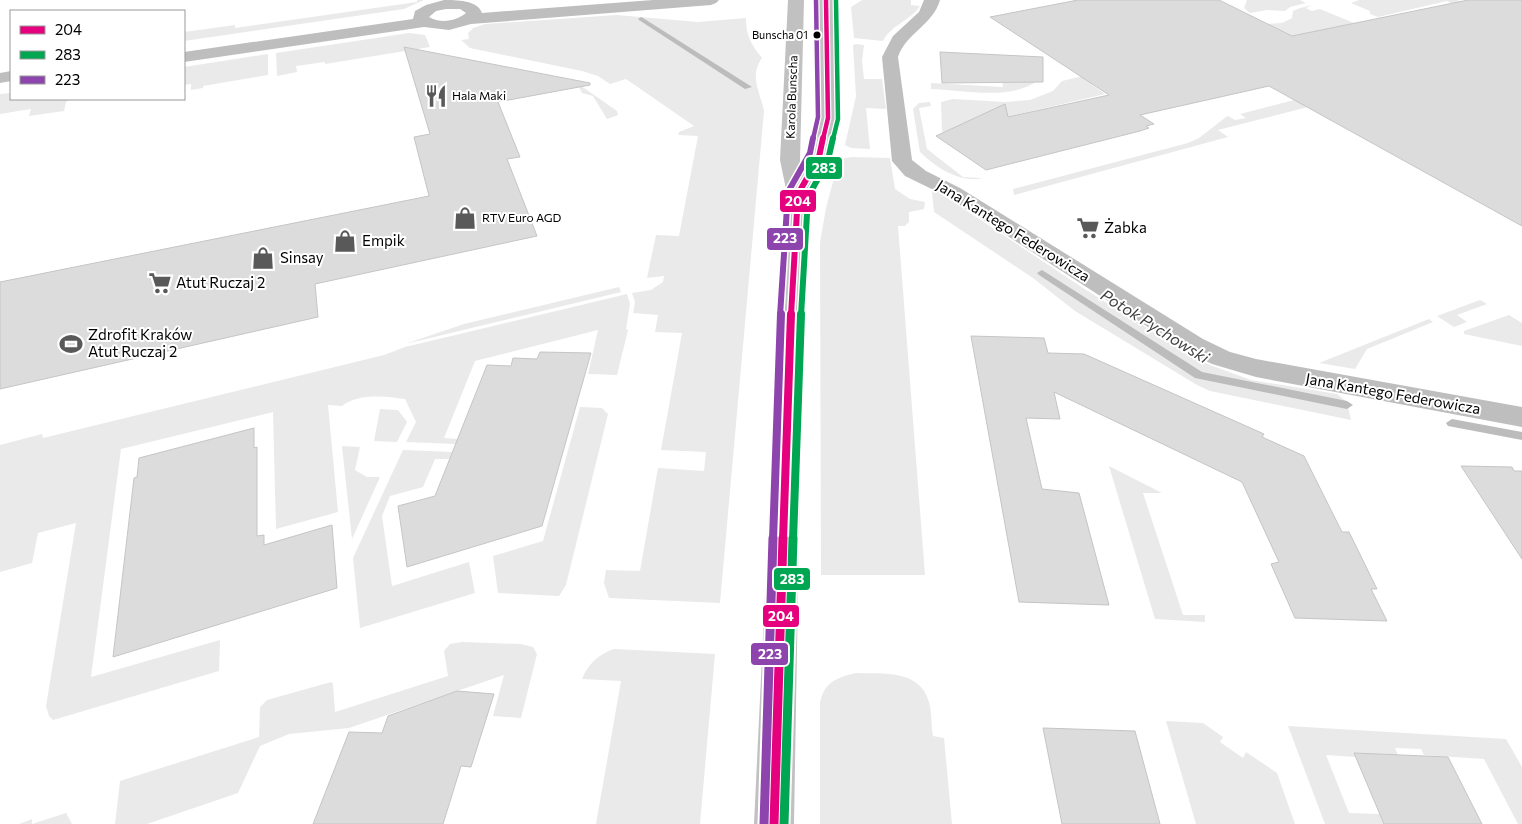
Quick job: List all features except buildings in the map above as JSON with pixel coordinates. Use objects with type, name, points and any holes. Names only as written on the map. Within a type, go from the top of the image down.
[{"type":"main road","name":"Karola Bunscha","points":[[774,824],[791,301],[798,194],[790,160],[796,0]]},
{"type":"main road","name":"Karola Bunscha","points":[[798,194],[819,157],[828,118],[826,0]]},
{"type":"street","points":[[185,50],[422,18],[434,25],[448,25],[471,13],[594,0]]},
{"type":"street","points":[[471,13],[711,0]]},
{"type":"street","name":"Jana Kantego Federowicza","points":[[932,0],[928,12],[898,38],[892,48],[890,57],[902,161],[912,172],[944,186],[1001,224],[1177,334],[1221,358],[1256,368],[1522,417]]},
{"type":"street","points":[[185,57],[422,18]]},
{"type":"shaded area","points":[[417,0],[424,0],[404,9],[185,41],[185,32],[235,25],[235,28],[417,2]]},
{"type":"shaded area","points":[[862,0],[911,0],[911,5],[920,6],[911,16],[891,31],[883,41],[854,38],[851,7]]},
{"type":"shaded area","points":[[1247,0],[1300,0],[1306,3],[1290,7],[1285,11],[1267,10],[1250,13],[1244,8]]},
{"type":"shaded area","points":[[1359,0],[1462,1],[1451,3],[1447,1],[1378,17],[1370,14],[1370,11],[1351,3]]},
{"type":"shaded area","points":[[1312,5],[1306,8],[1312,11],[1320,9],[1354,23],[1173,65],[1263,24],[1282,23],[1292,18],[1293,11]]},
{"type":"shaded area","points":[[617,15],[698,22],[746,18],[750,40],[762,58],[756,71],[756,78],[764,111],[720,603],[609,598],[604,583],[606,570],[640,571],[658,468],[704,471],[706,452],[661,450],[682,333],[655,332],[658,315],[633,313],[635,302],[632,293],[651,290],[663,282],[664,276],[647,278],[656,235],[679,236],[698,136],[678,135],[679,132],[694,126],[626,79],[610,84],[598,76],[582,71],[470,48],[461,40],[469,39],[468,33],[473,28],[485,24]]},
{"type":"shaded area","points":[[409,33],[425,35],[430,47],[325,64],[325,62],[296,66],[297,72],[277,76],[276,53]]},
{"type":"shaded area","points":[[1522,41],[1522,52],[1218,130],[1228,137],[1014,195],[1013,189],[1188,143],[1199,138],[1228,116],[1235,120],[1246,118],[1240,114]]},
{"type":"shaded area","points":[[853,45],[864,45],[862,61],[864,79],[882,79],[886,109],[866,108],[870,149],[851,148],[845,145],[856,96]]},
{"type":"shaded area","points":[[268,54],[268,75],[203,86],[203,88],[191,90],[191,84],[185,85],[185,67]]},
{"type":"shaded area","points":[[1001,69],[1038,80],[1015,90],[1001,92],[987,93],[931,89],[931,83],[1003,87]]},
{"type":"shaded area","points":[[1105,71],[1144,71],[1091,84],[1105,94],[942,132],[941,102],[953,99],[1005,102],[1030,100],[1053,91],[1062,81]]},
{"type":"shaded area","points":[[577,83],[617,111],[618,115],[607,119],[593,96],[582,93]]},
{"type":"shaded area","points":[[10,93],[10,100],[69,100],[66,102],[64,111],[29,116],[31,109],[0,114],[0,94]]},
{"type":"shaded area","points":[[930,102],[931,106],[919,108],[927,149],[963,177],[983,178],[965,178],[949,173],[934,164],[920,152],[913,109],[919,103]]},
{"type":"shaded area","points":[[851,157],[890,158],[895,189],[910,199],[925,202],[924,209],[909,212],[909,222],[905,226],[898,226],[925,575],[821,575],[820,243],[826,208],[838,163],[841,159]]},
{"type":"shaded area","points":[[937,191],[1086,290],[1192,356],[1210,365],[1251,380],[1337,394],[1347,402],[1351,420],[1210,391],[1197,385],[1075,311],[1033,278],[934,212],[932,192]]},
{"type":"shaded area","points":[[619,287],[621,292],[405,344],[464,324]]},
{"type":"shaded area","points":[[627,294],[630,304],[626,329],[628,330],[617,375],[588,374],[598,330],[475,361],[444,438],[458,439],[456,444],[406,442],[416,422],[405,399],[364,397],[342,406],[328,405],[338,512],[276,529],[273,412],[121,449],[91,677],[220,640],[219,671],[53,720],[49,716],[46,706],[76,523],[38,533],[32,563],[0,572],[0,445],[42,434],[43,438],[384,355],[405,347]]},
{"type":"shaded area","points":[[1480,300],[1487,304],[1457,315],[1467,322],[1454,327],[1437,316]]},
{"type":"shaded area","points":[[1509,315],[1522,323],[1522,346],[1464,334],[1464,331]]},
{"type":"shaded area","points":[[1429,319],[1433,322],[1367,349],[1355,369],[1319,363]]},
{"type":"shaded area","points":[[580,407],[602,408],[608,414],[566,585],[559,596],[498,593],[493,556],[543,541]]},
{"type":"shaded area","points":[[380,409],[398,410],[407,422],[397,442],[374,441]]},
{"type":"shaded area","points":[[342,446],[360,447],[355,470],[367,477],[380,477],[352,539]]},
{"type":"shaded area","points":[[403,450],[452,452],[449,459],[435,459],[423,487],[390,496],[382,516],[392,586],[469,562],[475,593],[360,628],[353,558]]},
{"type":"shaded area","points":[[1109,466],[1162,493],[1143,493],[1183,615],[1205,615],[1205,622],[1155,619]]},
{"type":"shaded area","points":[[462,642],[521,644],[533,647],[537,654],[521,718],[493,716],[504,675],[349,728],[289,734],[260,746],[238,793],[147,824],[115,824],[120,781],[259,737],[260,707],[267,700],[331,682],[333,684],[335,712],[448,676],[444,651],[450,644]]},
{"type":"shaded area","points":[[614,649],[715,654],[700,824],[596,824],[621,681],[582,679],[587,669],[595,660]]},
{"type":"shaded area","points":[[856,673],[899,676],[909,679],[924,691],[930,706],[933,736],[944,738],[952,824],[820,824],[820,703],[824,690],[832,682]]},
{"type":"shaded area","points":[[1166,721],[1203,723],[1223,737],[1220,742],[1243,758],[1246,752],[1277,773],[1295,824],[1196,824]]},
{"type":"shaded area","points":[[1288,726],[1506,739],[1522,767],[1522,824],[1518,824],[1484,759],[1424,755],[1421,749],[1395,748],[1398,755],[1354,753],[1355,757],[1326,755],[1349,813],[1380,814],[1384,824],[1325,824]]},
{"type":"shaded area","points":[[66,813],[72,824],[32,824]]},
{"type":"shaded area","points":[[32,819],[32,824],[19,824]]},
{"type":"waterway","name":"Potok Pychowski","points":[[641,19],[748,87]]},
{"type":"waterway","name":"Potok Pychowski","points":[[1042,273],[1199,375],[1347,405]]},
{"type":"waterway","name":"Potok Pychowski","points":[[1452,423],[1522,436]]},
{"type":"transit line","name":"223","points":[[764,824],[781,300],[788,192],[810,153],[818,117],[816,0]]},
{"type":"transit line","name":"204","points":[[774,824],[791,301],[798,194],[819,157],[828,118],[826,0]]},
{"type":"transit line","name":"283","points":[[784,824],[801,301],[808,197],[828,160],[838,119],[836,0]]},
{"type":"place","name":"Bunscha 01","points":[[817,35]]},
{"type":"place","name":"Hala Maki","points":[[436,96]]},
{"type":"place","name":"RTV Euro AGD","points":[[465,218]]},
{"type":"place","name":"Żabka","points":[[1088,228]]},
{"type":"place","name":"Empik","points":[[345,241]]},
{"type":"place","name":"Sinsay","points":[[263,258]]},
{"type":"place","name":"Atut Ruczaj 2","points":[[160,283]]},
{"type":"place","name":"Zdrofit Kraków Atut Ruczaj 2","points":[[71,344]]}]
